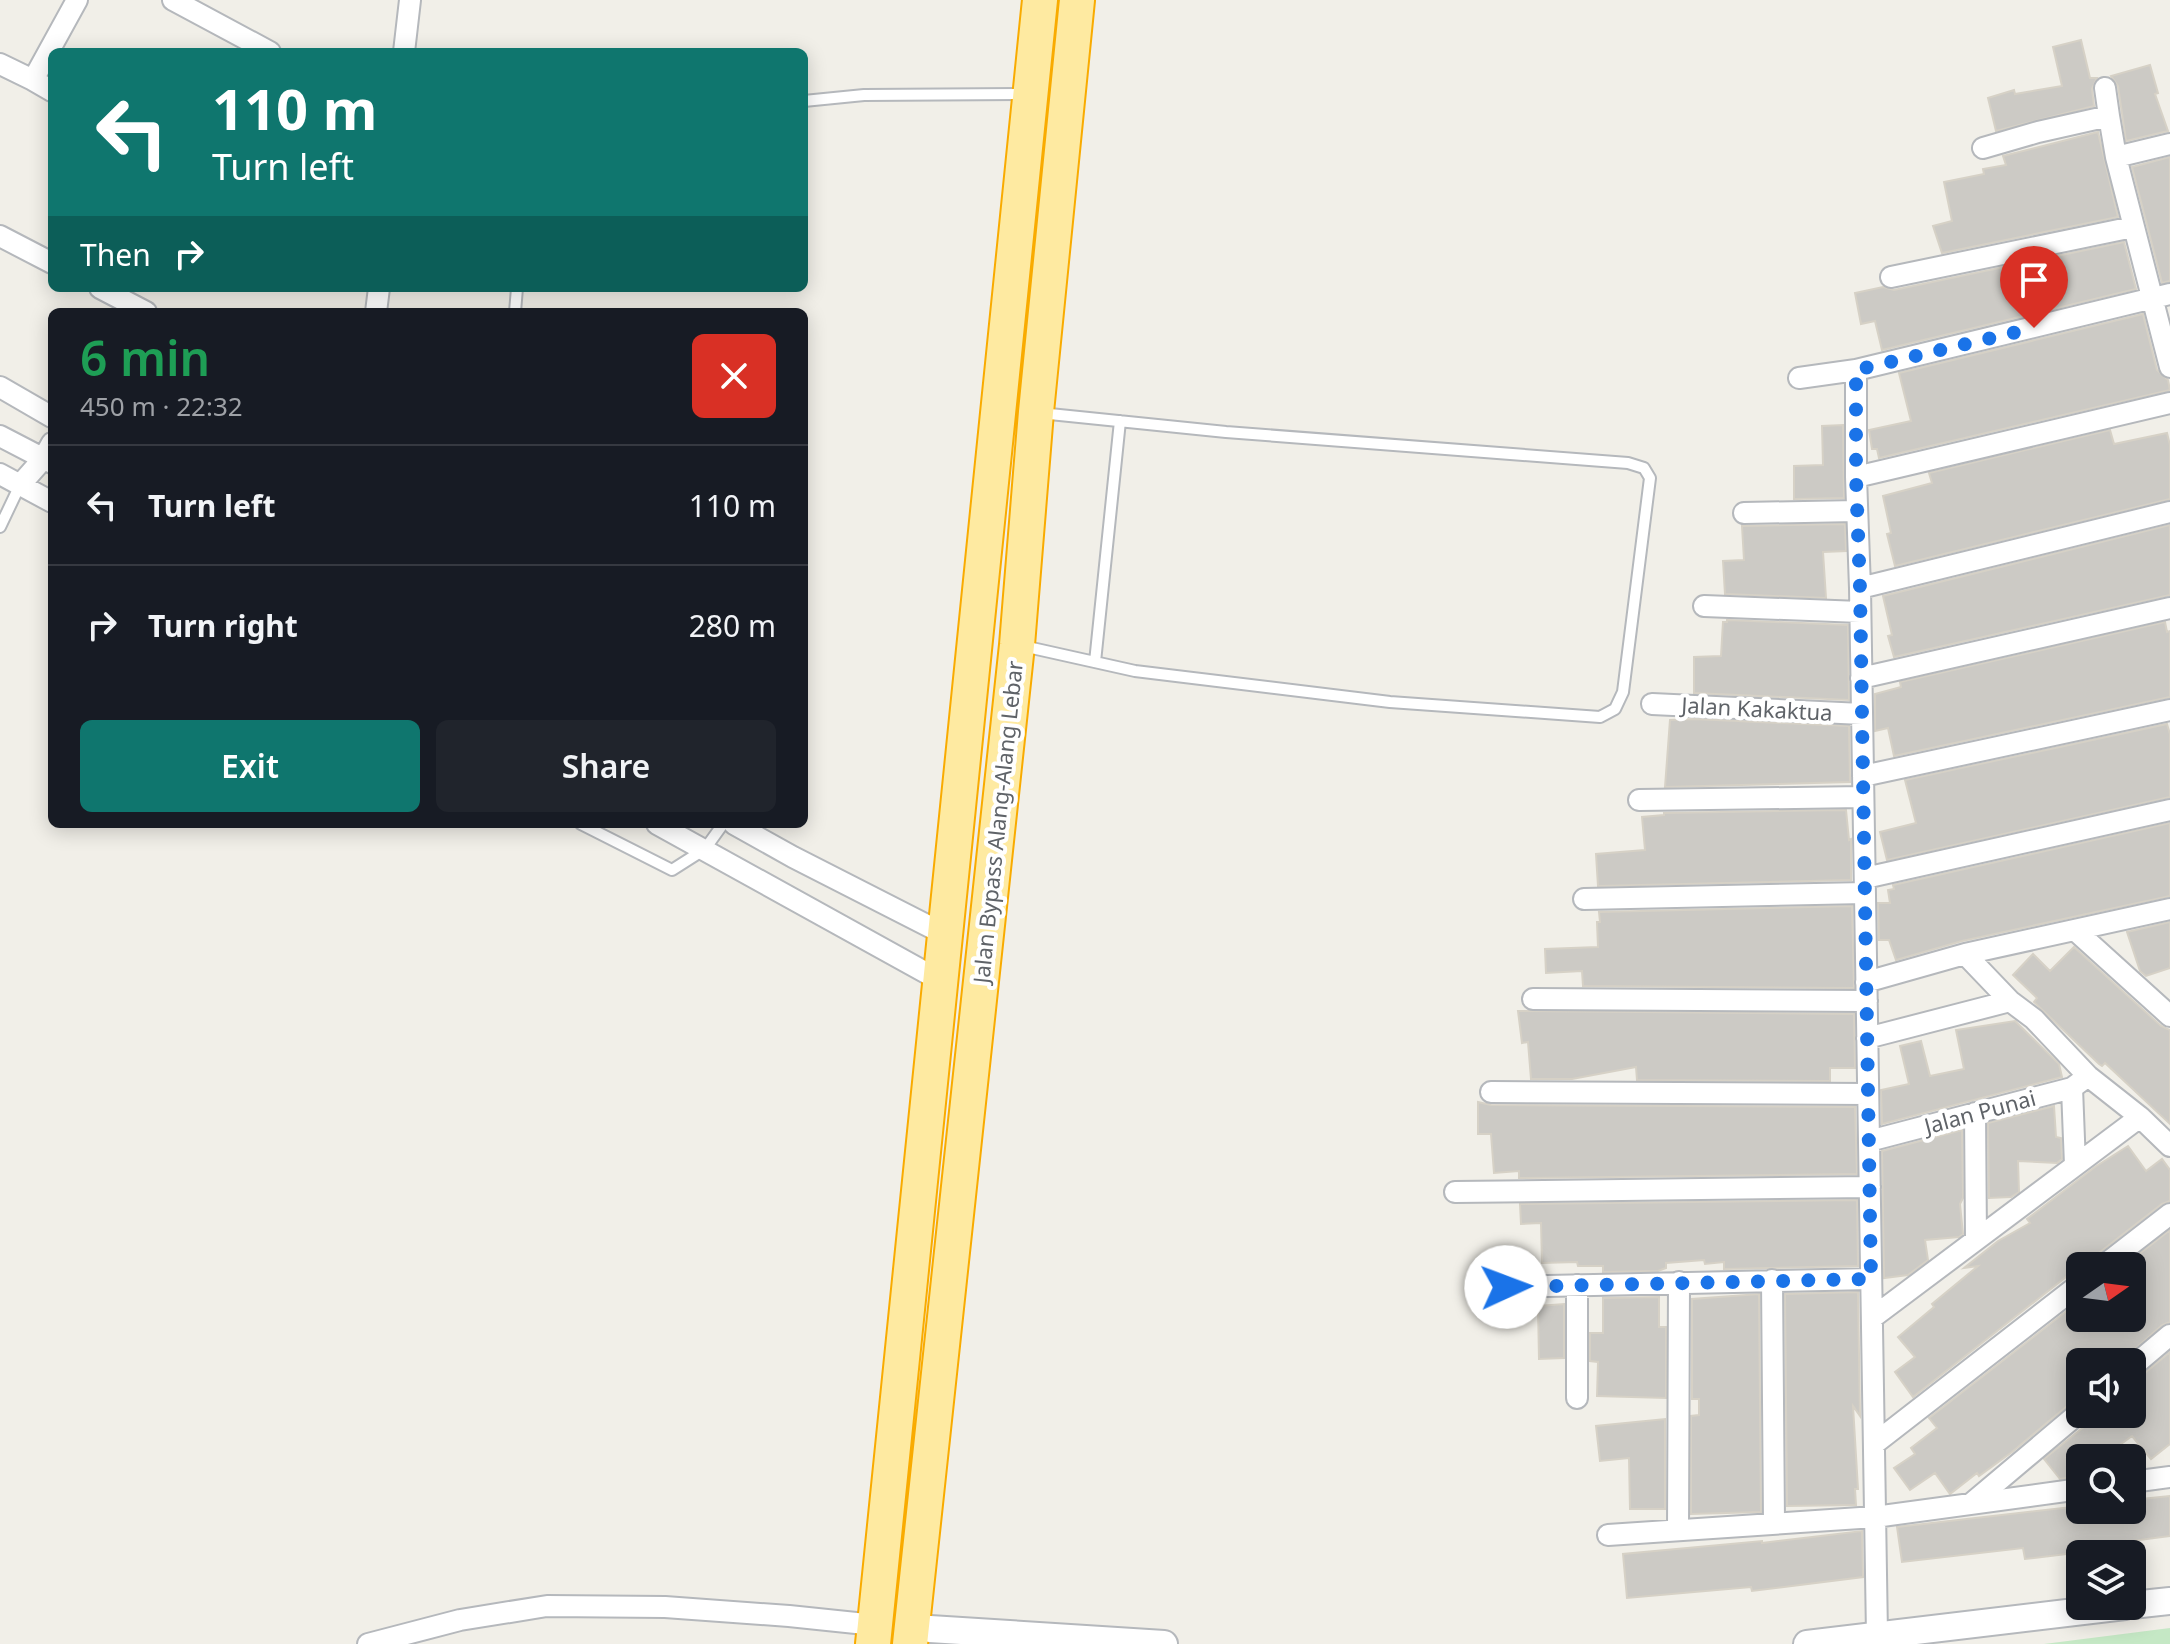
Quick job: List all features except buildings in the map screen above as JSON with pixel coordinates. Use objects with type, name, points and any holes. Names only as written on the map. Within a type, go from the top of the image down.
[{"type":"highway","name":"Jalan Bypass Alang-Alang Lebar","points":[[874,1634],[1040,0]]},
{"type":"highway","name":"Jalan Bypass Alang-Alang Lebar","points":[[917,1634],[1017,645],[1036,412],[1077,0]]},
{"type":"street","points":[[51,48],[77,0]]},
{"type":"street","points":[[173,0],[263,48]]},
{"type":"street","points":[[404,48],[410,0]]},
{"type":"street","points":[[33,80],[48,53]]},
{"type":"street","points":[[0,64],[48,89]]},
{"type":"street","points":[[2105,88],[2116,157],[2133,227],[2161,296],[2170,367]]},
{"type":"street","points":[[1983,148],[2109,116]]},
{"type":"street","points":[[2116,157],[2170,144]]},
{"type":"street","points":[[1891,277],[2133,227]]},
{"type":"street","points":[[0,236],[48,261]]},
{"type":"street","points":[[108,292],[138,308]]},
{"type":"street","points":[[1799,378],[1856,370],[2161,296]]},
{"type":"street","points":[[1856,370],[1877,1635]]},
{"type":"street","points":[[0,387],[48,415]]},
{"type":"street","points":[[1856,477],[2170,403]]},
{"type":"street","points":[[0,436],[48,455]]},
{"type":"street","points":[[20,485],[48,456]]},
{"type":"street","points":[[0,474],[48,500]]},
{"type":"street","points":[[1744,513],[1857,511]]},
{"type":"street","points":[[1860,588],[2170,512]]},
{"type":"street","points":[[1704,606],[1860,612]]},
{"type":"street","points":[[1861,678],[2170,608]]},
{"type":"street","name":"Jalan Kakaktua","points":[[1652,704],[1862,714]]},
{"type":"street","points":[[1639,800],[1863,786],[2170,710]]},
{"type":"street","points":[[1584,899],[1865,885],[2170,810]]},
{"type":"street","points":[[665,828],[941,981]]},
{"type":"street","points":[[741,828],[946,935]]},
{"type":"street","points":[[1533,999],[1867,991],[1965,954],[2170,909]]},
{"type":"street","points":[[2076,931],[2170,1016]]},
{"type":"street","points":[[1965,954],[2010,1001],[2034,1019],[2080,1082],[2140,1117],[2170,1146]]},
{"type":"street","points":[[1867,1038],[2010,1001]]},
{"type":"street","points":[[2075,1165],[2080,1082]]},
{"type":"street","name":"Jalan Punai","points":[[1869,1141],[2080,1082]]},
{"type":"street","points":[[1491,1092],[1868,1094]]},
{"type":"street","points":[[1975,1113],[1976,1239]]},
{"type":"street","points":[[1872,1318],[2140,1117]]},
{"type":"street","points":[[1455,1192],[1870,1187]]},
{"type":"street","points":[[2121,1252],[2170,1214]]},
{"type":"street","points":[[1506,1287],[1871,1279]]},
{"type":"street","points":[[1772,1280],[1774,1522]]},
{"type":"street","points":[[1678,1530],[1679,1282]]},
{"type":"street","points":[[1577,1285],[1577,1398]]},
{"type":"street","points":[[1874,1444],[2066,1295]]},
{"type":"street","points":[[2146,1355],[2170,1335]]},
{"type":"street","points":[[1972,1503],[2066,1424]]},
{"type":"street","points":[[2162,1478],[2170,1465]]},
{"type":"street","points":[[1608,1535],[1875,1517],[2066,1491]]},
{"type":"street","points":[[2146,1604],[2170,1601]]},
{"type":"street","points":[[368,1644],[460,1620],[547,1606],[665,1607],[874,1634]]},
{"type":"street","points":[[1807,1644],[2066,1613]]},
{"type":"street","points":[[917,1634],[1164,1644]]},
{"type":"lane","points":[[808,101],[864,95],[1030,94]]},
{"type":"lane","points":[[1017,645],[1135,671],[1390,702],[1600,717],[1615,709],[1623,692],[1650,478],[1644,468],[1628,463],[1226,432],[1036,412]]},
{"type":"lane","points":[[1095,662],[1120,421]]},
{"type":"lane","points":[[0,527],[20,485]]},
{"type":"lane","points":[[589,828],[667,869],[679,867],[705,849],[720,828]]},
{"type":"green space","points":[[2170,1628],[2170,1644],[2044,1644]]},
{"type":"route","points":[[1506,1287],[1871,1279],[1856,370],[2034,328]]}]
